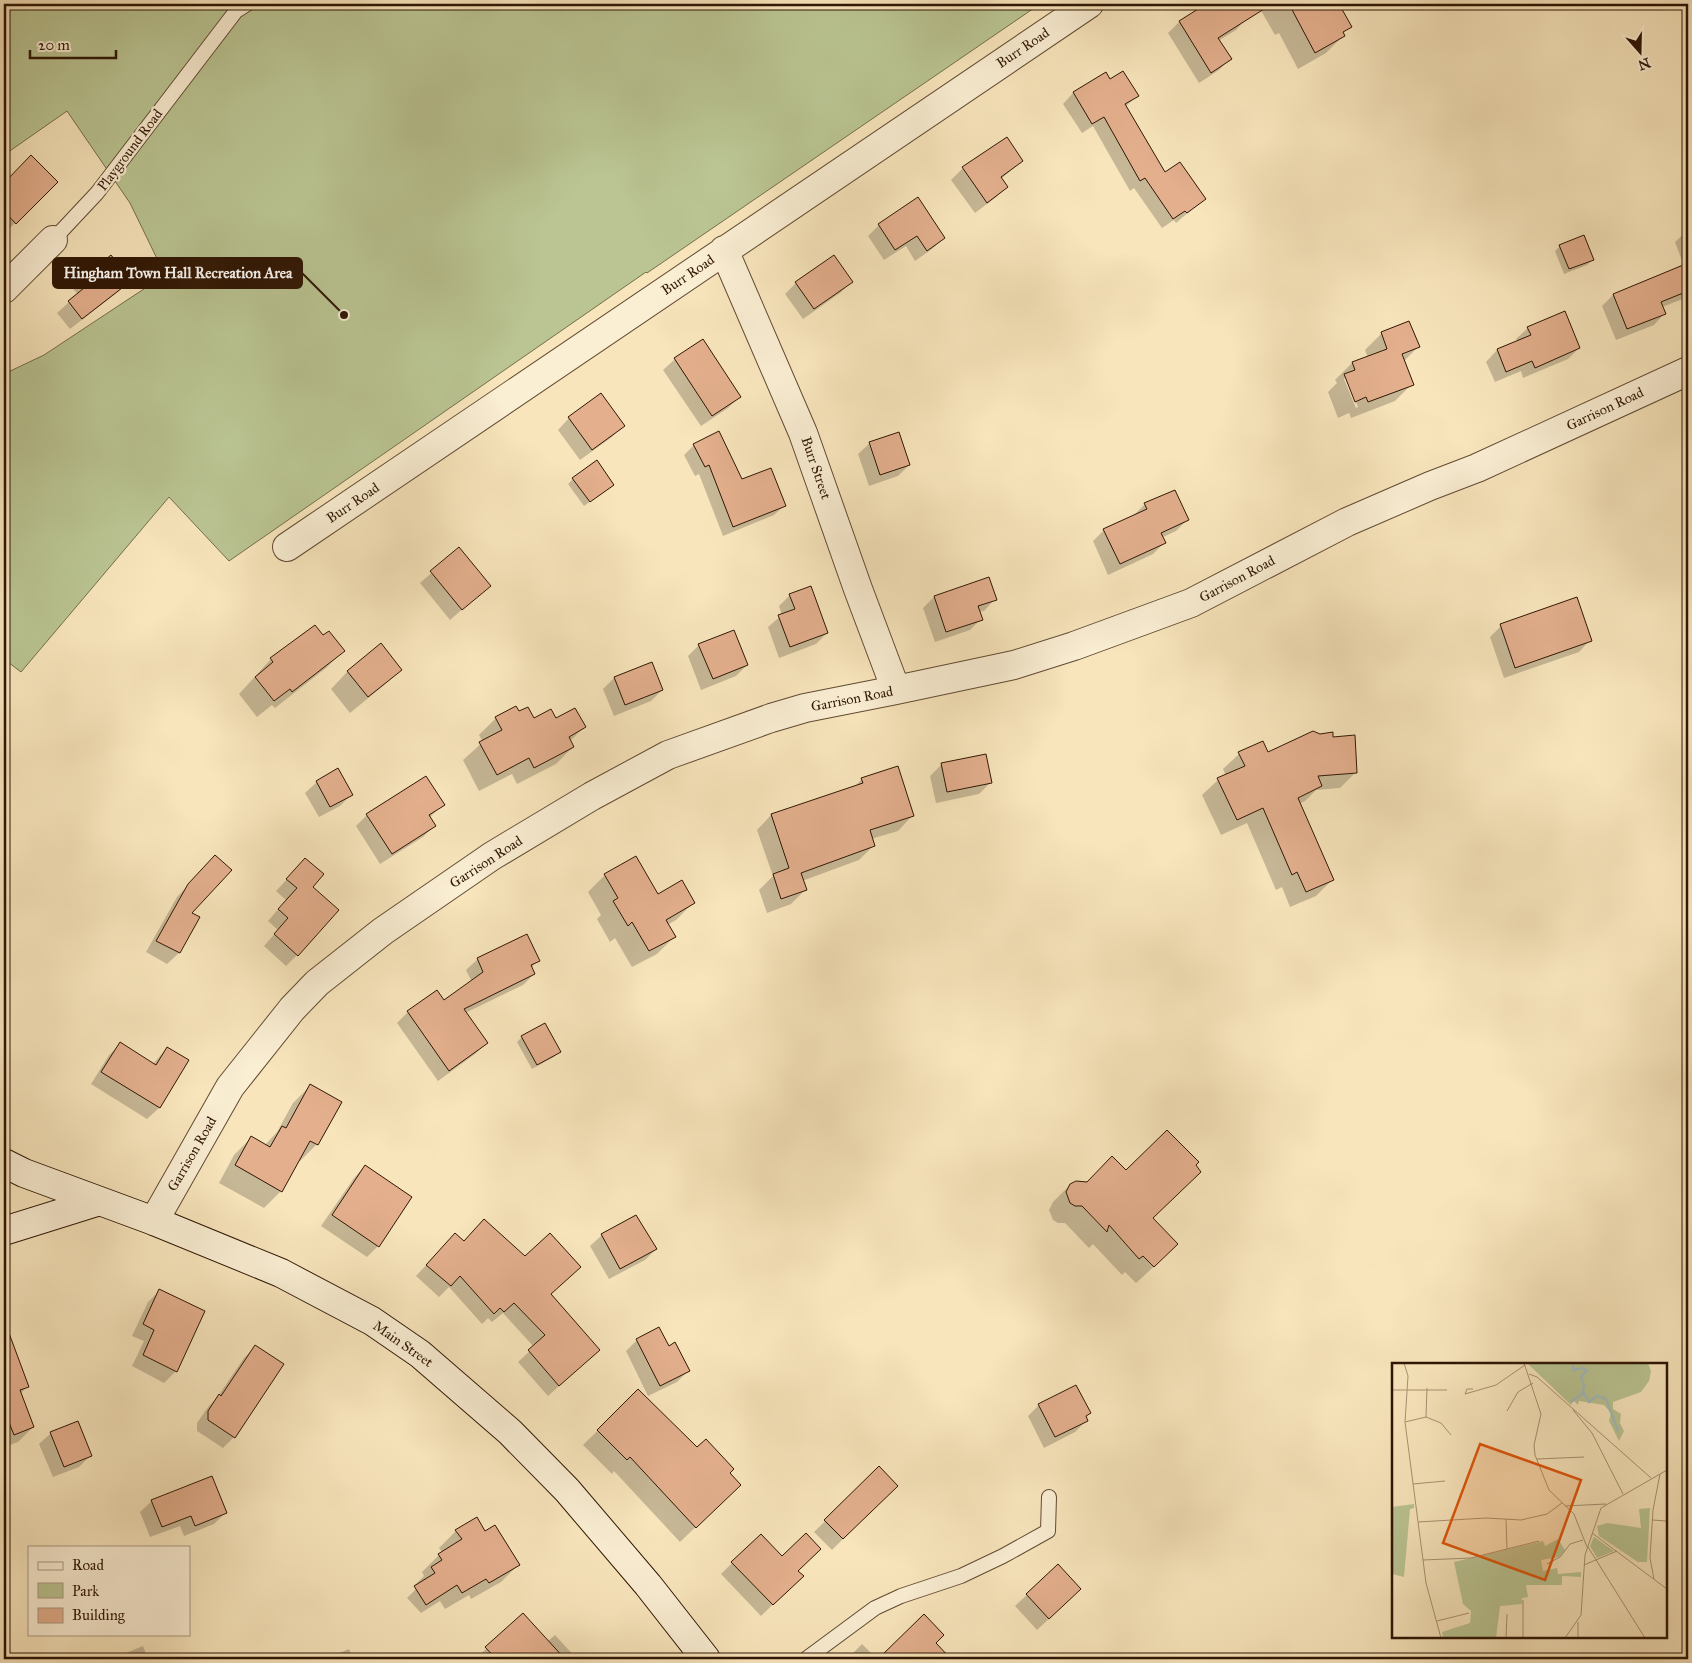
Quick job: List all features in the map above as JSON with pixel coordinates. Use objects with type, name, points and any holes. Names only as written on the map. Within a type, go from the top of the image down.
[{"type":"street","name":"Burr Road","points":[[287,548],[1089,4]]},
{"type":"street","name":"Playground Road","points":[[4,289],[53,240]]},
{"type":"street","name":"Burr Street","points":[[724,250],[803,433],[858,590],[896,690]]},
{"type":"street","name":"Garrison Road","points":[[154,1220],[230,1087],[292,1009],[318,983],[390,927],[492,856],[592,796],[668,755],[704,741],[805,708],[1014,665],[1074,646],[1191,603],[1347,522],[1477,468],[1688,371]]},
{"type":"street","name":"Main Street","points":[[4,1164],[154,1220],[280,1273],[372,1321],[420,1354],[510,1432],[567,1490],[648,1585],[706,1659]]},
{"type":"street","points":[[4,1231],[100,1201]]},
{"type":"lane","name":"Playground Road","points":[[53,240],[98,193],[237,6]]},
{"type":"lane","points":[[806,1659],[875,1608],[901,1596],[961,1576],[1003,1556],[1048,1531],[1049,1497]]},
{"type":"green space","points":[[4,4],[1040,4],[646,272],[229,561],[169,497],[21,672],[4,659],[4,374],[44,355],[165,275],[130,203],[67,111],[4,155]]},
{"type":"building","points":[[1206,4],[1272,4],[1218,38],[1232,59],[1211,73],[1179,21]]},
{"type":"building","points":[[1289,4],[1339,4],[1352,27],[1343,32],[1345,36],[1315,53]]},
{"type":"building","points":[[1123,71],[1139,96],[1125,104],[1165,172],[1180,162],[1206,199],[1187,213],[1185,211],[1173,219],[1145,178],[1140,181],[1104,117],[1092,124],[1073,92],[1106,72],[1110,79]]},
{"type":"building","points":[[1007,137],[1023,161],[1001,177],[1008,187],[987,203],[962,167]]},
{"type":"building","points":[[31,155],[58,182],[16,224],[4,211],[4,183]]},
{"type":"building","points":[[918,197],[945,238],[927,251],[917,236],[895,250],[878,224]]},
{"type":"building","points":[[1584,235],[1594,260],[1569,269],[1559,245]]},
{"type":"building","points":[[111,255],[131,281],[82,319],[68,301],[89,284],[84,277]]},
{"type":"building","points":[[834,255],[853,282],[814,309],[795,282]]},
{"type":"building","points":[[1688,263],[1688,291],[1661,302],[1666,314],[1627,329],[1613,294]]},
{"type":"building","points":[[1565,311],[1580,348],[1535,368],[1532,361],[1506,372],[1497,349],[1531,335],[1527,327]]},
{"type":"building","points":[[1409,321],[1420,347],[1402,354],[1414,385],[1368,402],[1366,397],[1355,402],[1344,374],[1355,370],[1352,362],[1387,349],[1381,332]]},
{"type":"building","points":[[703,339],[741,397],[712,416],[674,358]]},
{"type":"building","points":[[601,393],[625,426],[592,450],[568,417]]},
{"type":"building","points":[[719,431],[742,479],[771,468],[786,506],[733,527],[709,465],[705,467],[693,444]]},
{"type":"building","points":[[899,432],[910,465],[880,475],[869,442]]},
{"type":"building","points":[[597,460],[614,485],[590,502],[572,478]]},
{"type":"building","points":[[1175,490],[1189,520],[1161,533],[1166,543],[1120,564],[1103,529],[1147,509],[1144,503]]},
{"type":"building","points":[[459,547],[491,586],[462,610],[430,571]]},
{"type":"building","points":[[989,577],[997,600],[978,606],[983,620],[946,632],[934,596]]},
{"type":"building","points":[[811,586],[828,633],[790,647],[778,615],[795,609],[789,594]]},
{"type":"building","points":[[1577,597],[1592,641],[1515,668],[1500,624]]},
{"type":"building","points":[[315,625],[323,635],[329,631],[345,651],[292,692],[290,689],[274,701],[255,677],[273,662],[270,658]]},
{"type":"building","points":[[734,630],[748,665],[713,679],[698,644]]},
{"type":"building","points":[[381,643],[402,670],[368,697],[347,671]]},
{"type":"building","points":[[652,662],[663,690],[625,705],[614,677]]},
{"type":"building","points":[[516,706],[519,711],[528,707],[534,718],[551,709],[556,718],[575,708],[586,727],[569,737],[574,747],[534,768],[529,758],[497,775],[479,742],[502,730],[495,717]]},
{"type":"building","points":[[1313,731],[1320,734],[1333,732],[1333,737],[1355,735],[1357,773],[1318,776],[1322,786],[1298,798],[1334,880],[1306,892],[1297,872],[1292,875],[1263,808],[1237,820],[1217,778],[1245,766],[1238,752],[1263,741],[1268,752]]},
{"type":"building","points":[[986,754],[992,783],[947,792],[941,763]]},
{"type":"building","points":[[898,766],[914,816],[870,830],[875,846],[801,873],[807,890],[781,899],[773,874],[789,868],[771,814],[863,783],[861,778]]},
{"type":"building","points":[[338,768],[353,795],[330,807],[316,781]]},
{"type":"building","points":[[426,776],[445,805],[429,815],[436,826],[392,854],[366,814]]},
{"type":"building","points":[[215,855],[232,870],[192,913],[200,917],[180,953],[156,941],[188,884]]},
{"type":"building","points":[[636,856],[658,894],[682,880],[695,903],[666,920],[676,937],[649,951],[632,922],[628,926],[613,901],[618,898],[604,874]]},
{"type":"building","points":[[305,858],[324,874],[313,887],[339,910],[298,956],[274,934],[288,918],[278,909],[297,888],[286,879]]},
{"type":"building","points":[[527,934],[540,961],[531,965],[535,974],[464,1009],[488,1043],[449,1071],[407,1011],[437,990],[444,1000],[483,972],[477,958]]},
{"type":"building","points":[[545,1023],[561,1052],[537,1065],[521,1036]]},
{"type":"building","points":[[120,1042],[156,1065],[167,1047],[189,1060],[160,1108],[101,1072]]},
{"type":"building","points":[[310,1084],[342,1102],[318,1145],[310,1141],[282,1192],[235,1165],[251,1136],[270,1147],[282,1126],[286,1128]]},
{"type":"building","points":[[1167,1130],[1199,1162],[1196,1165],[1201,1172],[1153,1218],[1178,1244],[1154,1267],[1143,1256],[1139,1259],[1109,1225],[1107,1232],[1082,1206],[1075,1206],[1070,1203],[1066,1192],[1070,1184],[1076,1181],[1087,1182],[1112,1156],[1126,1170]]},
{"type":"building","points":[[365,1165],[412,1197],[379,1247],[332,1215]]},
{"type":"building","points":[[636,1215],[657,1249],[620,1269],[601,1234]]},
{"type":"building","points":[[484,1219],[525,1256],[550,1233],[581,1267],[551,1294],[600,1350],[559,1386],[528,1350],[545,1335],[514,1303],[504,1312],[500,1308],[494,1314],[460,1276],[451,1286],[426,1265],[455,1233],[464,1241]]},
{"type":"building","points":[[159,1289],[205,1311],[177,1372],[143,1355],[154,1330],[143,1324]]},
{"type":"building","points":[[4,1325],[6,1325],[29,1387],[20,1390],[34,1427],[14,1435],[4,1410]]},
{"type":"building","points":[[659,1327],[669,1346],[675,1342],[690,1371],[660,1386],[636,1339]]},
{"type":"building","points":[[255,1345],[284,1364],[235,1438],[208,1420],[208,1411],[219,1394],[221,1396]]},
{"type":"building","points":[[1076,1385],[1091,1413],[1086,1416],[1088,1421],[1055,1437],[1038,1404]]},
{"type":"building","points":[[638,1389],[697,1447],[706,1439],[734,1469],[730,1473],[741,1485],[696,1528],[630,1457],[627,1460],[597,1430]]},
{"type":"building","points":[[78,1421],[92,1456],[64,1467],[50,1432]]},
{"type":"building","points":[[879,1466],[898,1486],[843,1539],[824,1520]]},
{"type":"building","points":[[212,1476],[227,1513],[195,1526],[191,1516],[162,1527],[151,1500]]},
{"type":"building","points":[[477,1517],[485,1531],[495,1525],[520,1565],[489,1583],[486,1579],[462,1593],[457,1585],[426,1605],[414,1586],[435,1573],[431,1567],[442,1560],[438,1554],[462,1539],[455,1530]]},
{"type":"building","points":[[806,1533],[821,1549],[798,1571],[804,1576],[773,1605],[731,1562],[761,1534],[782,1556]]},
{"type":"building","points":[[1058,1564],[1081,1589],[1049,1619],[1026,1594]]},
{"type":"building","points":[[523,1613],[565,1659],[496,1659],[485,1647]]},
{"type":"building","points":[[924,1614],[944,1635],[936,1643],[951,1659],[878,1659]]},
{"type":"place","name":"Hingham Town Hall Recreation Area","points":[[344,315]]}]
